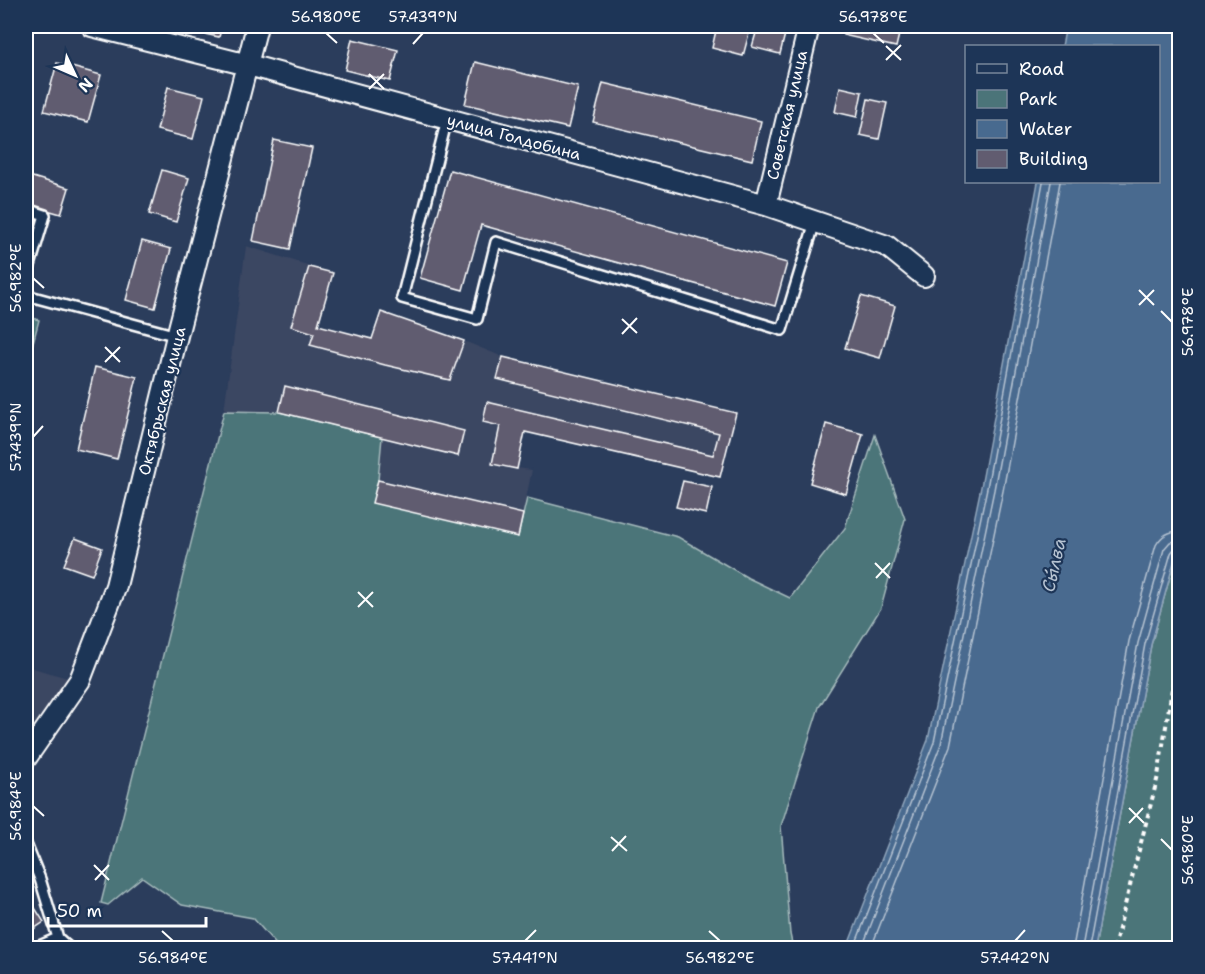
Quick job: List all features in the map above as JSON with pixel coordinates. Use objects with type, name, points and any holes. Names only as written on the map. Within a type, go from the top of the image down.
[{"type":"street","name":"улица Голдобина","points":[[92,26],[766,205],[887,246],[924,276]]},
{"type":"street","name":"Октябрьская улица","points":[[26,758],[80,680],[116,586],[177,336],[257,26]]},
{"type":"street","name":"Советская улица","points":[[766,205],[809,26]]},
{"type":"lane","points":[[447,119],[402,298],[477,319],[496,242],[782,330],[815,222]]},
{"type":"lane","points":[[26,209],[45,215],[26,279]]},
{"type":"lane","points":[[26,295],[177,336]]},
{"type":"lane","points":[[26,844],[40,879],[58,938],[69,948]]},
{"type":"lane","points":[[35,948],[58,938]]},
{"type":"path","points":[[1114,948],[1158,776],[1179,639]]},
{"type":"shaded area","points":[[246,246],[333,273],[319,325],[371,339],[381,312],[503,357],[736,413],[720,477],[525,432],[517,468],[532,470],[518,537],[372,503],[279,412],[224,411]]},
{"type":"shaded area","points":[[26,666],[71,679],[26,750]]},
{"type":"green space","points":[[26,316],[39,320],[26,369]]},
{"type":"green space","points":[[224,411],[279,412],[382,437],[378,480],[373,502],[518,536],[527,498],[678,537],[748,578],[790,598],[845,528],[875,435],[905,519],[881,608],[819,707],[781,826],[793,948],[279,948],[253,918],[182,905],[142,877],[108,905],[101,903]]},
{"type":"green space","points":[[1179,544],[1179,948],[1095,948],[1151,645]]},
{"type":"water","name":"Сы́лва","points":[[1066,26],[1180,26],[1179,544],[1151,645],[1095,948],[847,948],[928,740],[981,487],[1038,183],[1160,183],[1160,45],[1062,45]]},
{"type":"building","points":[[187,26],[222,26],[219,37],[186,30]]},
{"type":"building","points":[[717,26],[751,26],[743,56],[712,48]]},
{"type":"building","points":[[758,26],[787,26],[780,54],[752,47]]},
{"type":"building","points":[[845,26],[901,26],[896,47],[843,35]]},
{"type":"building","points":[[352,39],[398,50],[390,81],[345,70]]},
{"type":"building","points":[[475,62],[578,87],[568,128],[465,104]]},
{"type":"building","points":[[57,63],[101,75],[88,122],[44,111]]},
{"type":"building","points":[[603,83],[761,121],[752,160],[593,122]]},
{"type":"building","points":[[168,87],[204,96],[193,139],[157,130]]},
{"type":"building","points":[[840,87],[862,92],[857,117],[835,112]]},
{"type":"building","points":[[868,99],[887,103],[879,139],[860,135]]},
{"type":"building","points":[[274,140],[312,148],[290,249],[253,241]]},
{"type":"building","points":[[162,170],[189,178],[176,222],[149,214]]},
{"type":"building","points":[[450,170],[787,263],[775,306],[481,225],[463,290],[420,278]]},
{"type":"building","points":[[26,175],[69,188],[61,214],[26,204]]},
{"type":"building","points":[[142,241],[171,249],[155,308],[126,300]]},
{"type":"building","points":[[309,267],[333,273],[318,325],[372,339],[381,312],[464,341],[450,380],[310,345],[314,333],[291,326]]},
{"type":"building","points":[[861,296],[895,306],[880,358],[845,348]]},
{"type":"building","points":[[503,357],[736,413],[720,477],[525,432],[517,469],[492,464],[500,426],[483,422],[487,402],[713,455],[719,433],[497,379]]},
{"type":"building","points":[[95,367],[137,377],[117,459],[76,449]]},
{"type":"building","points":[[285,386],[464,431],[458,456],[279,412]]},
{"type":"building","points":[[826,424],[863,434],[846,494],[810,483]]},
{"type":"building","points":[[378,480],[523,514],[518,537],[372,503]]},
{"type":"building","points":[[683,481],[712,487],[706,514],[676,507]]},
{"type":"building","points":[[75,538],[102,548],[92,575],[64,565]]},
{"type":"building","points":[[26,618],[32,620],[26,640]]},
{"type":"building","points":[[26,894],[44,922],[26,934]]}]
